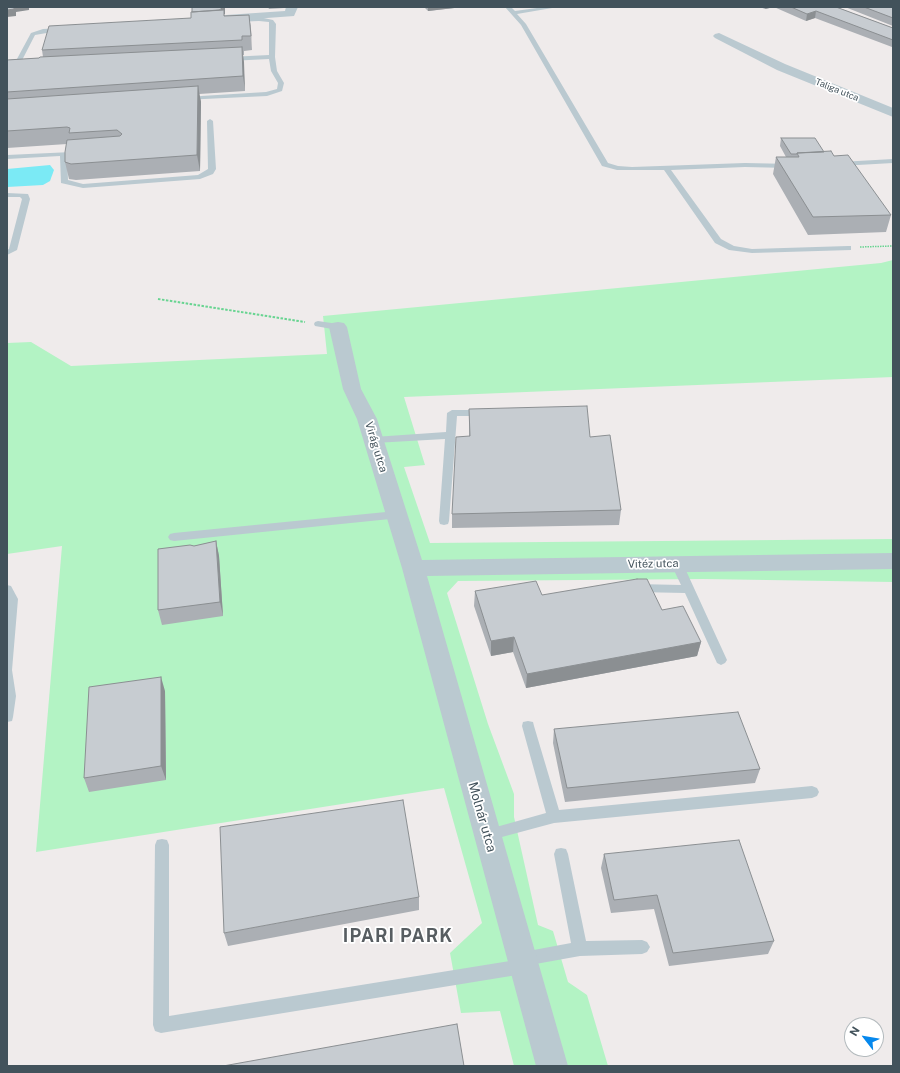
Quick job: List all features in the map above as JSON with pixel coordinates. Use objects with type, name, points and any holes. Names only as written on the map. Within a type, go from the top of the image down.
[{"type":"street","points":[[223,20],[290,14],[292,7]]},
{"type":"street","name":"Taliga utca","points":[[719,36],[781,67],[893,113]]},
{"type":"street","name":"Virág utca","points":[[338,327],[352,389],[367,419],[413,568]]},
{"type":"street","name":"Vitéz utca","points":[[413,568],[893,561]]},
{"type":"street","name":"Molnár utca","points":[[413,568],[552,1066]]},
{"type":"lane","points":[[508,7],[523,24],[605,164],[624,168],[667,169],[745,165],[793,166]]},
{"type":"lane","points":[[514,13],[555,7]]},
{"type":"lane","points":[[180,100],[275,92],[280,90],[281,83],[274,72],[272,57],[274,26],[271,21],[259,19],[223,20]]},
{"type":"lane","points":[[14,70],[33,34],[43,31],[66,30]]},
{"type":"lane","points":[[225,59],[272,57]]},
{"type":"lane","points":[[7,70],[22,70]]},
{"type":"lane","points":[[63,154],[64,181],[75,186],[200,177],[206,175],[212,169],[210,121]]},
{"type":"lane","points":[[7,157],[77,153]]},
{"type":"lane","points":[[832,164],[893,161]]},
{"type":"lane","points":[[667,169],[718,241],[732,248],[752,251],[848,248]]},
{"type":"lane","points":[[7,195],[25,196],[26,199],[12,250],[7,253]]},
{"type":"lane","points":[[318,324],[338,327]]},
{"type":"lane","points":[[444,521],[452,413],[491,413]]},
{"type":"lane","points":[[374,440],[451,435]]},
{"type":"lane","points":[[174,537],[396,515]]},
{"type":"lane","points":[[197,548],[198,534]]},
{"type":"lane","points":[[677,564],[721,660]]},
{"type":"lane","points":[[626,587],[688,589]]},
{"type":"lane","points":[[7,588],[12,599],[7,670],[10,696],[7,717]]},
{"type":"lane","points":[[528,726],[554,817]]},
{"type":"lane","points":[[487,835],[554,817],[812,792]]},
{"type":"lane","points":[[162,845],[161,1025],[390,987],[523,963],[580,949],[642,947]]},
{"type":"lane","points":[[561,854],[580,949]]},
{"type":"path","points":[[848,248],[893,246]]},
{"type":"path","points":[[158,299],[318,324]]},
{"type":"green space","points":[[893,260],[893,377],[404,397],[425,465],[404,467],[430,543],[893,539],[893,582],[703,579],[458,581],[447,593],[488,724],[514,794],[514,817],[538,925],[553,931],[568,982],[587,995],[608,1066],[514,1066],[500,1011],[461,1013],[450,953],[482,923],[444,788],[36,852],[62,546],[7,554],[7,343],[31,342],[71,366],[327,354],[323,316],[881,263]]},
{"type":"water","points":[[50,165],[54,170],[50,181],[43,185],[7,187],[7,169]]},
{"type":"building","points":[[7,7],[14,7],[14,9],[7,10]]},
{"type":"building","points":[[192,7],[224,7],[219,10],[192,12]]},
{"type":"building","points":[[791,7],[836,7],[893,28],[893,40],[816,11],[807,14]]},
{"type":"building","points":[[864,7],[893,7],[893,18]]},
{"type":"building","points":[[224,10],[224,16],[249,15],[251,36],[242,36],[242,40],[42,50],[49,26],[191,18],[191,12]]},
{"type":"building","points":[[242,47],[243,76],[7,92],[7,60]]},
{"type":"building","points":[[198,86],[197,155],[71,164],[65,162],[67,140],[120,136],[122,134],[117,130],[69,133],[70,128],[67,127],[7,131],[7,99]]},
{"type":"building","points":[[781,138],[815,138],[824,152],[791,154]]},
{"type":"building","points":[[831,151],[834,156],[848,155],[891,215],[813,217],[776,157],[799,157],[797,153]]},
{"type":"building","points":[[587,406],[590,437],[610,435],[621,510],[452,514],[456,437],[470,436],[469,409]]},
{"type":"building","points":[[216,541],[220,602],[158,610],[158,549],[190,545],[194,546]]},
{"type":"building","points":[[637,579],[647,579],[662,610],[683,606],[701,642],[527,674],[514,637],[491,641],[475,591],[536,581],[542,595]]},
{"type":"building","points":[[161,677],[161,766],[84,778],[89,687]]},
{"type":"building","points":[[738,712],[760,769],[567,788],[554,729]]},
{"type":"building","points":[[403,800],[419,897],[224,933],[220,827]]},
{"type":"building","points":[[739,840],[774,941],[673,953],[657,895],[614,900],[604,854]]},
{"type":"building","points":[[457,1024],[464,1066],[223,1066]]},
{"type":"district","name":"IPARI PARK","points":[[398,936]]}]
